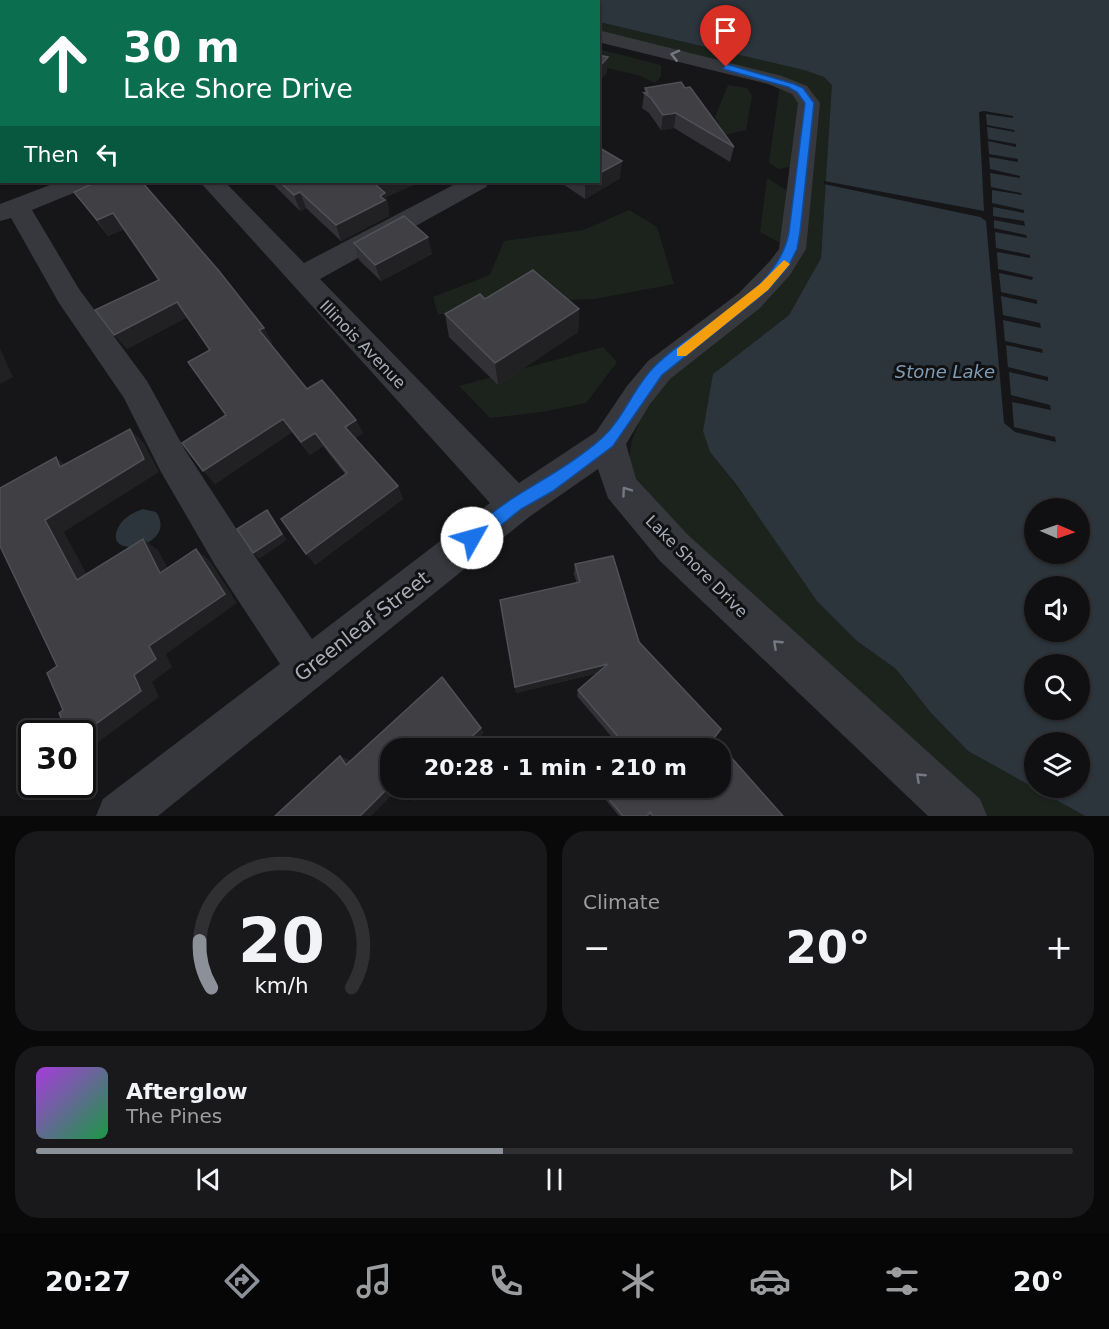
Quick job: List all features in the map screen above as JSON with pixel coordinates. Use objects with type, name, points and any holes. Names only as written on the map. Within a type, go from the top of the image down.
[{"type":"street","points":[[600,36],[775,80],[800,90],[809,103],[792,249],[784,264],[764,287],[657,372],[608,442]]},
{"type":"street","points":[[76,183],[9,210],[136,390],[173,461],[229,552],[307,668]]},
{"type":"street","name":"Illinois Avenue","points":[[213,183],[516,505]]},
{"type":"street","points":[[300,277],[475,183]]},
{"type":"street","name":"Greenleaf Street","points":[[120,816],[516,505],[548,486],[608,442]]},
{"type":"street","name":"Lake Shore Drive","points":[[608,442],[621,487],[674,548],[963,816]]},
{"type":"shaded area","points":[[600,22],[804,70],[824,77],[833,85],[821,258],[789,315],[713,374],[710,452],[857,641],[896,669],[931,713],[968,751],[1024,782],[1024,798],[1053,798],[1085,816],[983,816],[932,775],[632,481],[628,465],[632,440],[647,403],[670,375],[785,279],[812,94],[600,33]]},
{"type":"shaded area","points":[[600,50],[661,65],[661,76],[655,83],[641,76],[600,66]]},
{"type":"shaded area","points":[[728,85],[747,88],[752,96],[746,130],[725,135],[715,117]]},
{"type":"shaded area","points":[[780,85],[800,98],[794,166],[779,169],[769,163]]},
{"type":"shaded area","points":[[767,178],[791,193],[784,245],[760,232]]},
{"type":"shaded area","points":[[629,210],[657,227],[674,284],[595,299],[564,300],[463,314],[438,314],[433,297],[490,275],[504,241],[584,230]]},
{"type":"shaded area","points":[[603,347],[617,362],[586,403],[542,412],[490,418],[459,386]]},
{"type":"water","name":"Stone Lake","points":[[600,0],[1109,0],[1109,816],[1085,816],[1053,798],[1090,798],[1090,732],[1024,732],[1024,782],[968,751],[931,713],[896,669],[857,641],[817,601],[738,487],[710,452],[703,431],[713,374],[789,315],[821,258],[832,85],[824,77],[804,70],[600,22]]},
{"type":"water","points":[[143,509],[156,512],[161,524],[158,534],[140,546],[121,545],[116,538],[120,524]]},
{"type":"pier","points":[[979,112],[1013,116],[1013,118],[986,114],[987,125],[1015,132],[987,127],[988,139],[1016,144],[1016,147],[988,141],[989,154],[1018,159],[1018,162],[989,157],[990,169],[1020,176],[1020,178],[990,173],[991,187],[1022,195],[992,190],[992,203],[1024,210],[1024,213],[993,207],[993,216],[1024,221],[1025,226],[994,220],[994,228],[1026,235],[1027,238],[995,232],[996,248],[1030,255],[1030,258],[997,252],[998,269],[1033,277],[1032,280],[999,273],[1001,292],[1037,300],[1037,304],[1001,296],[1003,315],[1040,323],[1041,328],[1003,320],[1005,341],[1042,349],[1043,353],[1006,345],[1008,367],[1048,377],[1048,381],[1009,372],[1011,395],[1050,405],[1051,410],[1012,402],[1014,427],[1055,437],[1056,442],[1015,432],[1004,423],[986,221],[980,217],[824,184],[824,181],[984,211]]},
{"type":"building","points":[[600,55],[608,57],[600,66]]},
{"type":"building","points":[[681,82],[685,88],[690,87],[734,147],[676,113],[663,115],[651,98],[644,93],[648,93],[645,88]]},
{"type":"building","points":[[600,148],[622,161],[600,173]]},
{"type":"building","points":[[143,183],[219,271],[264,328],[259,330],[307,389],[322,380],[356,420],[345,427],[398,486],[306,554],[281,519],[347,473],[315,433],[301,442],[283,419],[203,471],[182,443],[226,415],[188,362],[210,350],[177,302],[114,335],[95,310],[159,280],[113,213],[97,220],[74,192],[92,184]]},
{"type":"building","points":[[281,183],[378,183],[375,184],[385,193],[380,196],[385,200],[336,225],[300,192],[294,195]]},
{"type":"building","points":[[404,216],[428,237],[375,265],[354,243]]},
{"type":"building","points":[[533,270],[579,309],[495,363],[445,314],[480,294],[485,299]]},
{"type":"building","points":[[130,429],[144,459],[45,520],[77,580],[143,539],[160,573],[196,549],[225,594],[149,646],[156,659],[134,675],[141,691],[96,724],[96,720],[62,720],[59,713],[63,710],[47,673],[57,666],[0,546],[0,488],[56,457],[60,467]]},
{"type":"building","points":[[267,510],[282,534],[253,553],[237,529]]},
{"type":"building","points":[[613,556],[639,642],[721,729],[714,738],[619,738],[578,690],[608,664],[515,687],[500,600],[580,582],[575,564]]},
{"type":"building","points":[[442,677],[481,728],[470,738],[380,738],[380,796],[360,816],[275,816],[340,756],[346,765]]},
{"type":"building","points":[[731,757],[783,816],[653,816],[650,812],[647,816],[623,816],[608,798],[731,798]]},
{"type":"slow traffic","points":[[682,352],[764,287],[784,264]]},
{"type":"route","points":[[472,538],[608,442],[657,372],[764,287],[784,264],[792,249],[809,103],[800,90],[791,85],[726,67]]}]
